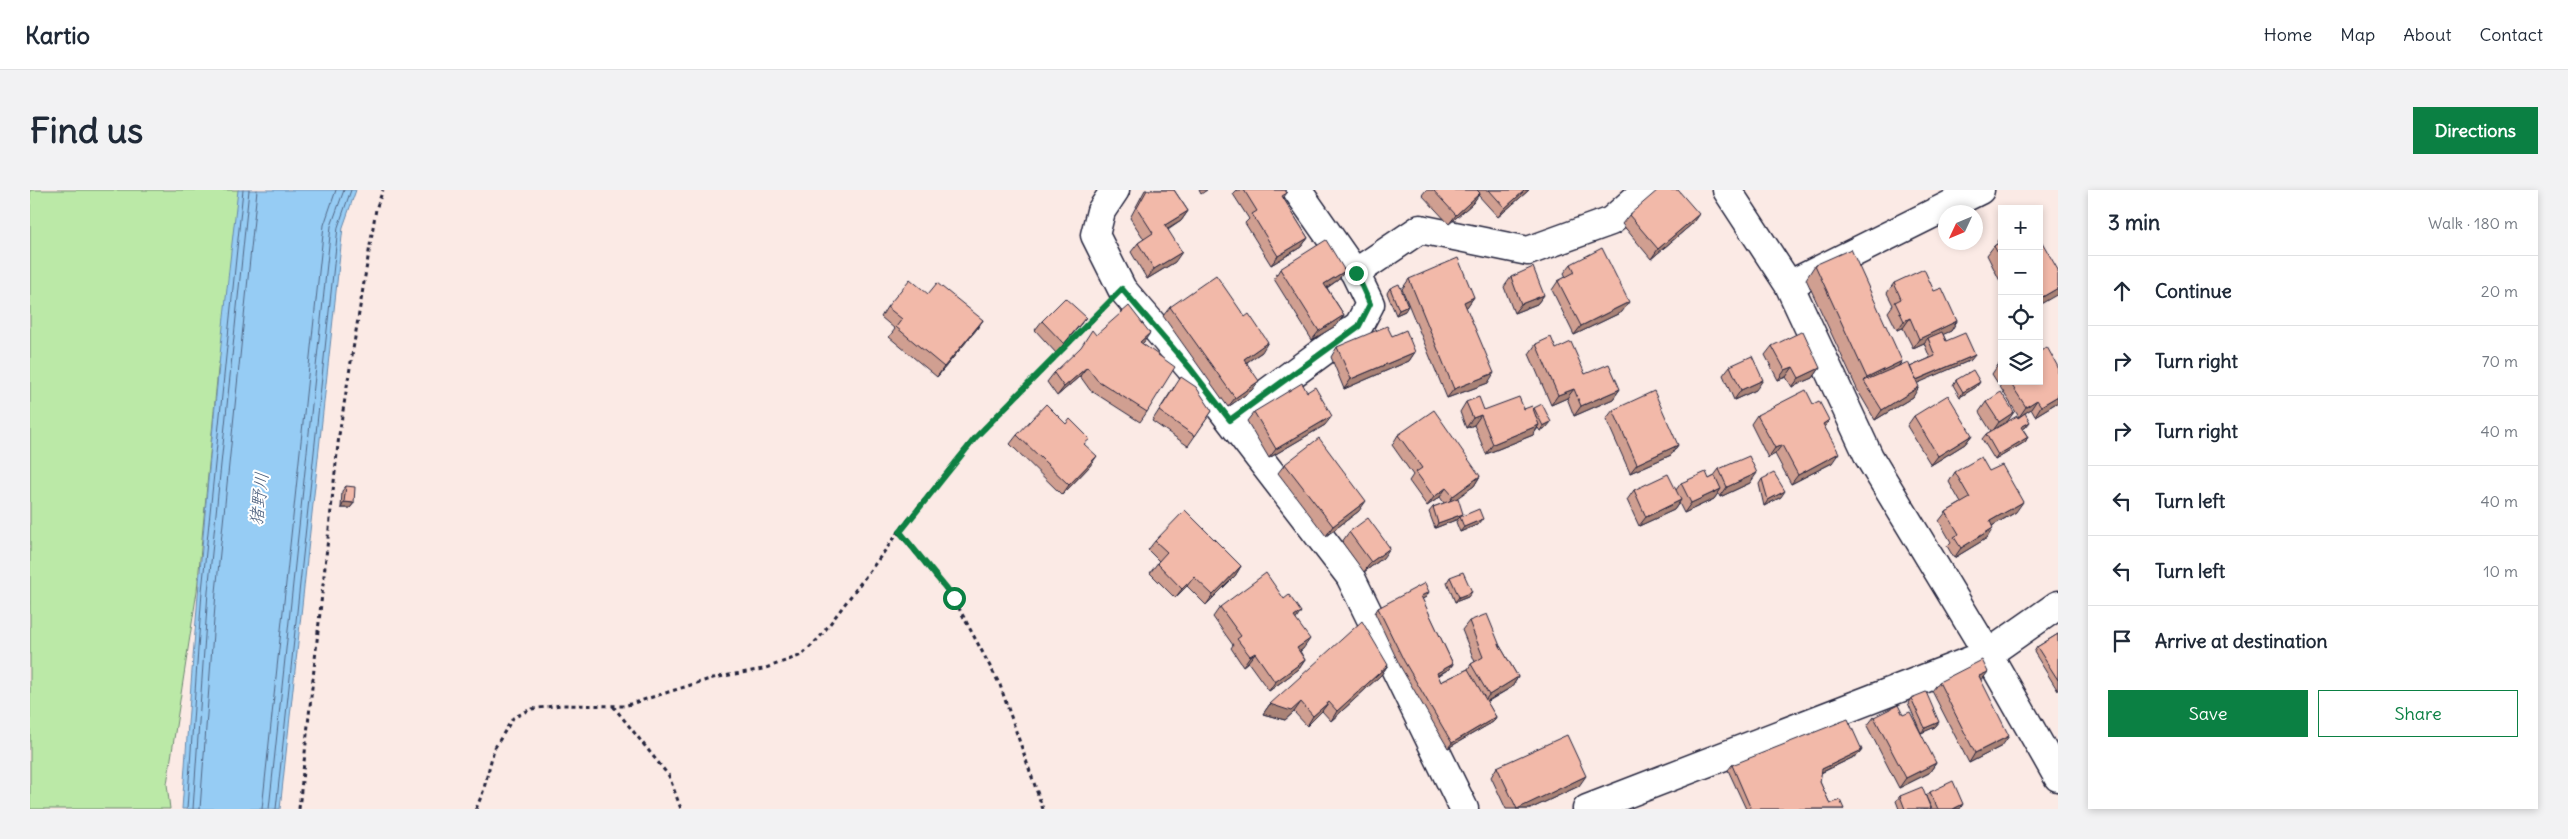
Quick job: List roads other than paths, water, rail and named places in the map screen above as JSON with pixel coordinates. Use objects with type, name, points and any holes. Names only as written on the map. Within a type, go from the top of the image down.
[{"type":"street","points":[[1115,190],[1101,211],[1095,235],[1122,289],[1190,368],[1350,576],[1464,809]]},
{"type":"street","points":[[1230,420],[1359,326],[1370,304],[1356,273],[1297,190]]},
{"type":"street","points":[[1356,273],[1420,229],[1528,251],[1611,221],[1646,190]]},
{"type":"street","points":[[1727,190],[1789,285],[1869,457],[1988,654],[2058,777]]},
{"type":"street","points":[[1789,285],[1980,190]]},
{"type":"street","points":[[1587,809],[1988,654],[2058,604]]},
{"type":"water","name":"猪野川","points":[[238,190],[356,190],[343,227],[280,809],[182,809],[206,499]]}]
